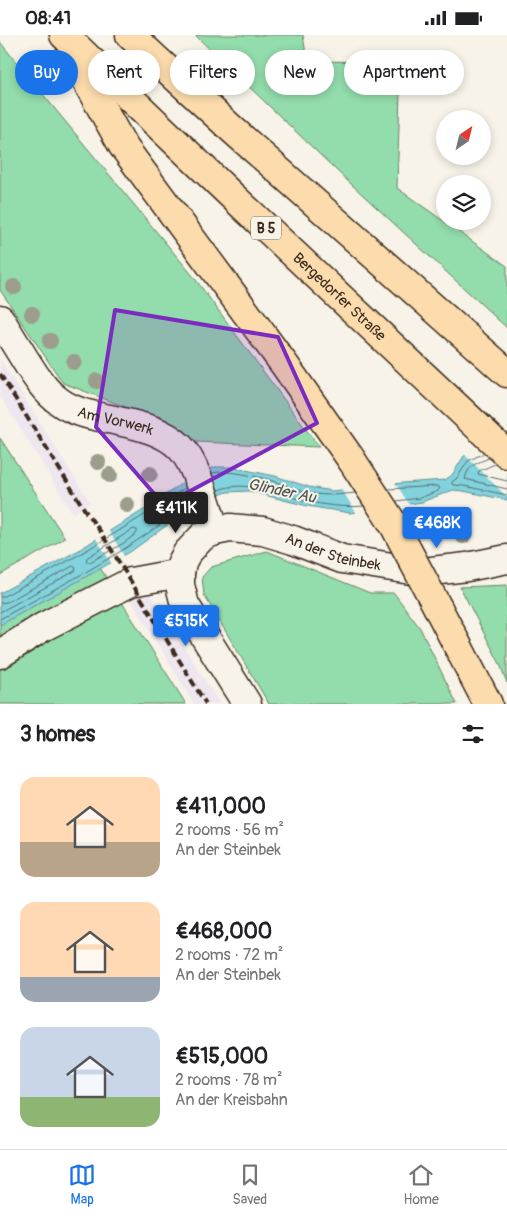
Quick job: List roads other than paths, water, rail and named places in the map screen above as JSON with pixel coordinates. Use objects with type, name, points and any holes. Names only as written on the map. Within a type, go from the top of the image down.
[{"type":"highway","name":"Bergedorfer Straße","points":[[62,35],[507,454]]},
{"type":"highway","points":[[62,35],[124,146],[284,364],[351,459],[394,525],[488,704]]},
{"type":"highway","points":[[130,35],[241,137],[507,373]]},
{"type":"street","name":"Am Vorwerk","points":[[0,319],[38,380],[62,404],[83,413],[140,426],[160,434],[180,447],[189,459],[195,472],[215,531]]},
{"type":"street","name":"An der Steinbek","points":[[215,531],[230,529],[263,531],[342,559],[423,572],[466,567],[507,559]]},
{"type":"street","points":[[215,531],[203,536],[187,553],[182,563],[180,585],[185,605],[247,704]]},
{"type":"street","points":[[0,654],[43,627],[131,582],[180,573]]},
{"type":"water","name":"Glinder Au","points":[[507,439],[507,500],[453,490],[422,502],[350,513],[307,506],[249,491],[227,492],[193,505],[130,552],[0,625],[0,593],[77,551],[147,508],[185,481],[215,467],[231,467],[275,476],[309,487],[332,491],[445,480],[452,475],[464,456]]},
{"type":"railway","points":[[0,374],[88,515],[100,531],[206,704]]}]
